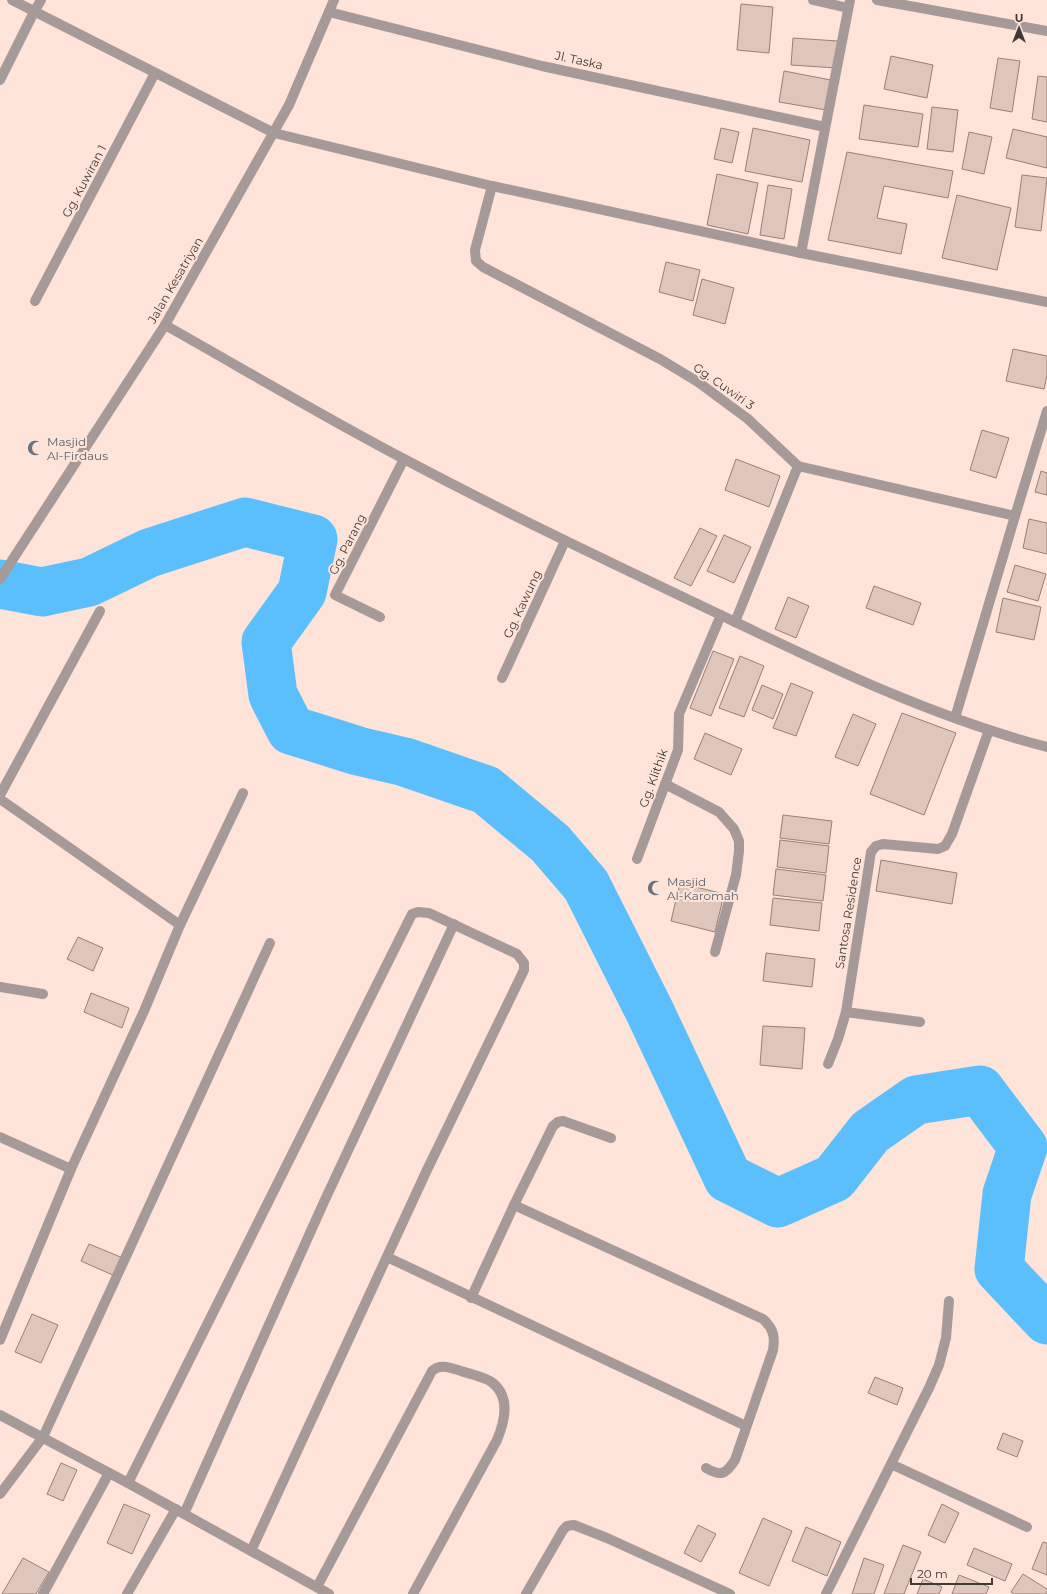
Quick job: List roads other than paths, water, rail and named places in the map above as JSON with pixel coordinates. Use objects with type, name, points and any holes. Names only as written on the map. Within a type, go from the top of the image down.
[{"type":"street","points":[[12,0],[274,133],[492,186],[801,253],[1047,302]]},
{"type":"street","points":[[0,80],[41,0]]},
{"type":"street","name":"Jalan Kesatriyan","points":[[0,579],[165,325],[274,133],[300,82],[334,0]]},
{"type":"street","points":[[801,253],[849,4],[813,0]]},
{"type":"street","points":[[877,0],[1047,31]]},
{"type":"street","name":"Jl. Taska","points":[[329,12],[542,66],[825,127]]},
{"type":"street","name":"Gg. Kuwiran 1","points":[[35,302],[155,73]]},
{"type":"street","name":"Gg. Cuwiri 3","points":[[492,186],[475,250],[476,260],[483,267],[660,359],[698,382],[748,419],[798,466]]},
{"type":"street","points":[[165,325],[404,459],[565,541],[850,677],[955,718],[1016,739],[1047,747]]},
{"type":"street","points":[[955,718],[1047,411]]},
{"type":"street","name":"Gg. Parang","points":[[380,617],[336,595],[404,459]]},
{"type":"street","points":[[735,622],[798,466],[1015,516]]},
{"type":"street","name":"Gg. Kawung","points":[[502,678],[565,541]]},
{"type":"street","points":[[0,795],[100,611]]},
{"type":"street","name":"Gg. Klithik","points":[[637,859],[678,750],[679,714],[721,615]]},
{"type":"street","name":"Santosa Residence","points":[[828,1064],[838,1039],[846,1012],[871,852],[876,846],[883,844],[938,848],[945,846],[952,834],[989,730]]},
{"type":"street","points":[[665,784],[719,812],[734,829],[739,841],[740,851],[736,875],[715,952]]},
{"type":"street","points":[[0,1340],[71,1169],[144,1010],[180,925],[243,793]]},
{"type":"street","points":[[0,799],[180,925]]},
{"type":"street","points":[[128,1483],[412,914],[418,912],[429,913],[517,954],[524,963],[524,970],[426,1172],[251,1551]]},
{"type":"street","points":[[127,1594],[180,1512],[454,924]]},
{"type":"street","points":[[0,1494],[43,1437],[270,943]]},
{"type":"street","points":[[0,987],[43,994]]},
{"type":"street","points":[[846,1012],[920,1022]]},
{"type":"street","points":[[471,1298],[514,1205],[553,1126],[558,1122],[569,1122],[611,1138]]},
{"type":"street","points":[[0,1137],[71,1169]]},
{"type":"street","points":[[514,1205],[763,1319],[768,1324],[774,1335],[773,1350],[735,1460],[728,1470],[722,1473],[715,1473],[706,1468]]},
{"type":"street","points":[[387,1257],[471,1298],[746,1426]]},
{"type":"street","points":[[826,1594],[939,1366],[946,1338],[949,1301]]},
{"type":"street","points":[[317,1587],[432,1371],[437,1367],[447,1367],[482,1377],[490,1381],[498,1388],[504,1401],[505,1415],[497,1440],[413,1594]]},
{"type":"street","points":[[0,1415],[128,1483],[329,1594]]},
{"type":"street","points":[[891,1464],[1027,1526]]},
{"type":"street","points":[[43,1594],[109,1473]]},
{"type":"street","points":[[526,1594],[563,1530],[567,1526],[574,1525],[607,1538],[730,1594]]},
{"type":"waterway","points":[[0,584],[42,592],[89,582],[149,553],[245,522],[313,539],[302,592],[266,642],[273,695],[291,730],[358,751],[405,762],[486,790],[550,843],[586,885],[650,1012],[728,1178],[778,1203],[834,1178],[870,1132],[916,1100],[980,1090],[1023,1147],[1007,1194],[999,1269],[1047,1320]]},
{"type":"place","name":"Masjid Al-Firdaus","points":[[35,448]]},
{"type":"place","name":"Masjid Al-Karomah","points":[[655,888]]}]
